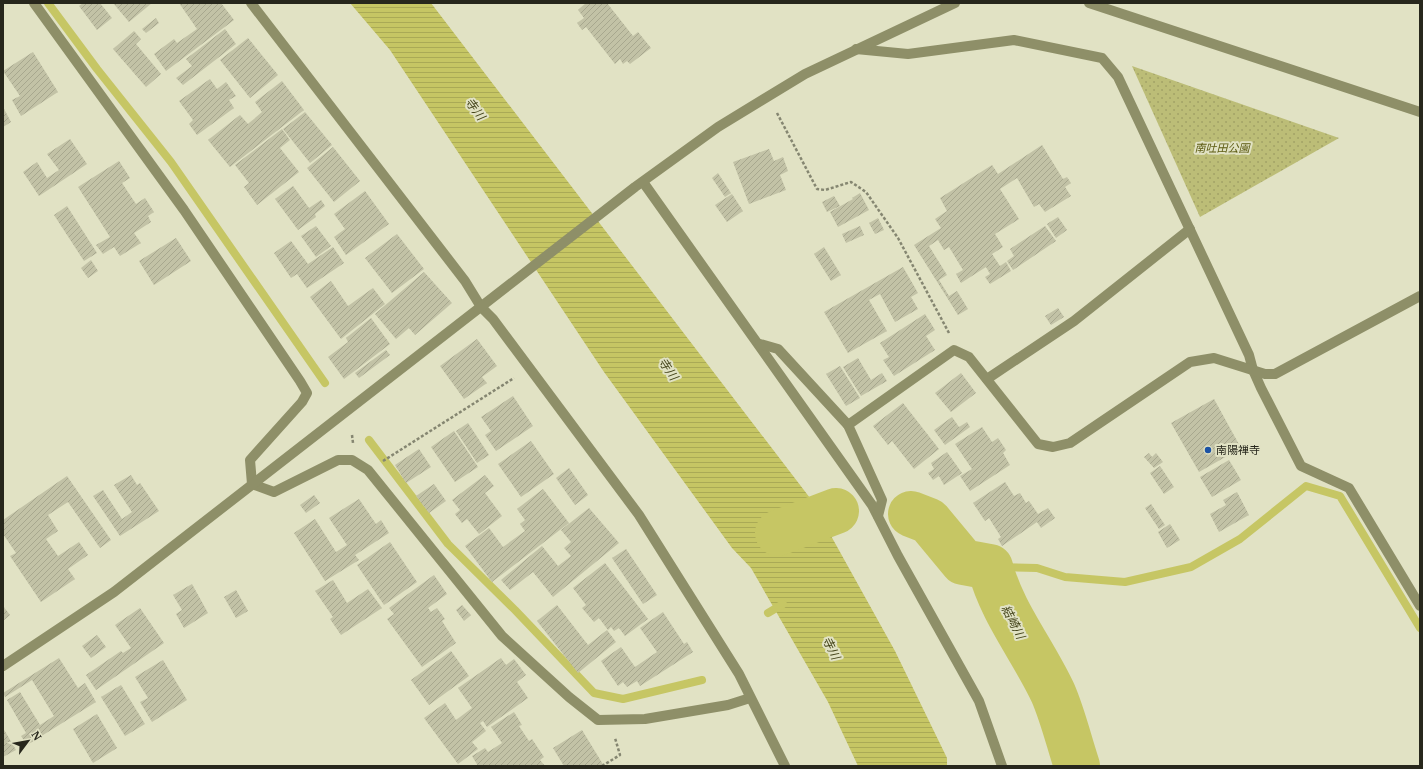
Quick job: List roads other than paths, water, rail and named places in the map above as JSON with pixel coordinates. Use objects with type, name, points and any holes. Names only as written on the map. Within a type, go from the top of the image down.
[{"type":"street","points":[[34,3],[184,210],[300,380],[306,393],[302,402],[250,460],[252,484]]},
{"type":"street","points":[[251,3],[465,281],[485,304],[493,319],[639,515],[739,674],[785,766]]},
{"type":"street","points":[[3,666],[114,592],[639,184],[718,127],[805,74],[955,3]]},
{"type":"street","points":[[1089,3],[1420,112]]},
{"type":"street","points":[[856,49],[908,54],[1014,40],[1102,58],[1118,77],[1249,354],[1253,370],[1301,466],[1349,488],[1420,606]]},
{"type":"street","points":[[639,184],[760,344],[878,516],[898,556],[979,700],[1002,766]]},
{"type":"street","points":[[987,379],[1074,321],[1190,229]]},
{"type":"street","points":[[848,425],[954,350],[970,357],[1038,444],[1053,447],[1070,443],[1190,362],[1214,358],[1265,374],[1275,374],[1420,296]]},
{"type":"street","points":[[760,344],[778,349],[848,425],[882,500],[878,516]]},
{"type":"street","points":[[252,484],[274,492],[338,460],[352,460],[368,470],[502,636],[569,697],[598,720],[645,719],[728,705],[750,698]]},
{"type":"water","name":"寺川","points":[[350,3],[431,3],[810,498],[895,651],[947,758],[947,766],[858,766],[828,702],[751,568],[732,548],[604,372],[390,50]]},
{"type":"waterway","points":[[48,3],[97,69],[171,162],[325,383]]},
{"type":"waterway","points":[[369,440],[448,544],[515,610],[594,693],[623,699],[702,680]]},
{"type":"waterway","points":[[990,567],[1037,568],[1065,577],[1125,582],[1191,567],[1240,539],[1306,486],[1340,496],[1420,628]]},
{"type":"waterway","name":"結崎川","points":[[778,533],[836,511]]},
{"type":"waterway","name":"結崎川","points":[[911,514],[929,521],[963,562],[990,567],[1002,600],[1045,677],[1057,702],[1077,766]]},
{"type":"waterway","points":[[768,613],[783,604]]},
{"type":"place","name":"南陽禅寺","points":[[1208,450]]},
{"type":"park label","name":"南吐田公園","points":[[1222,148]]}]
